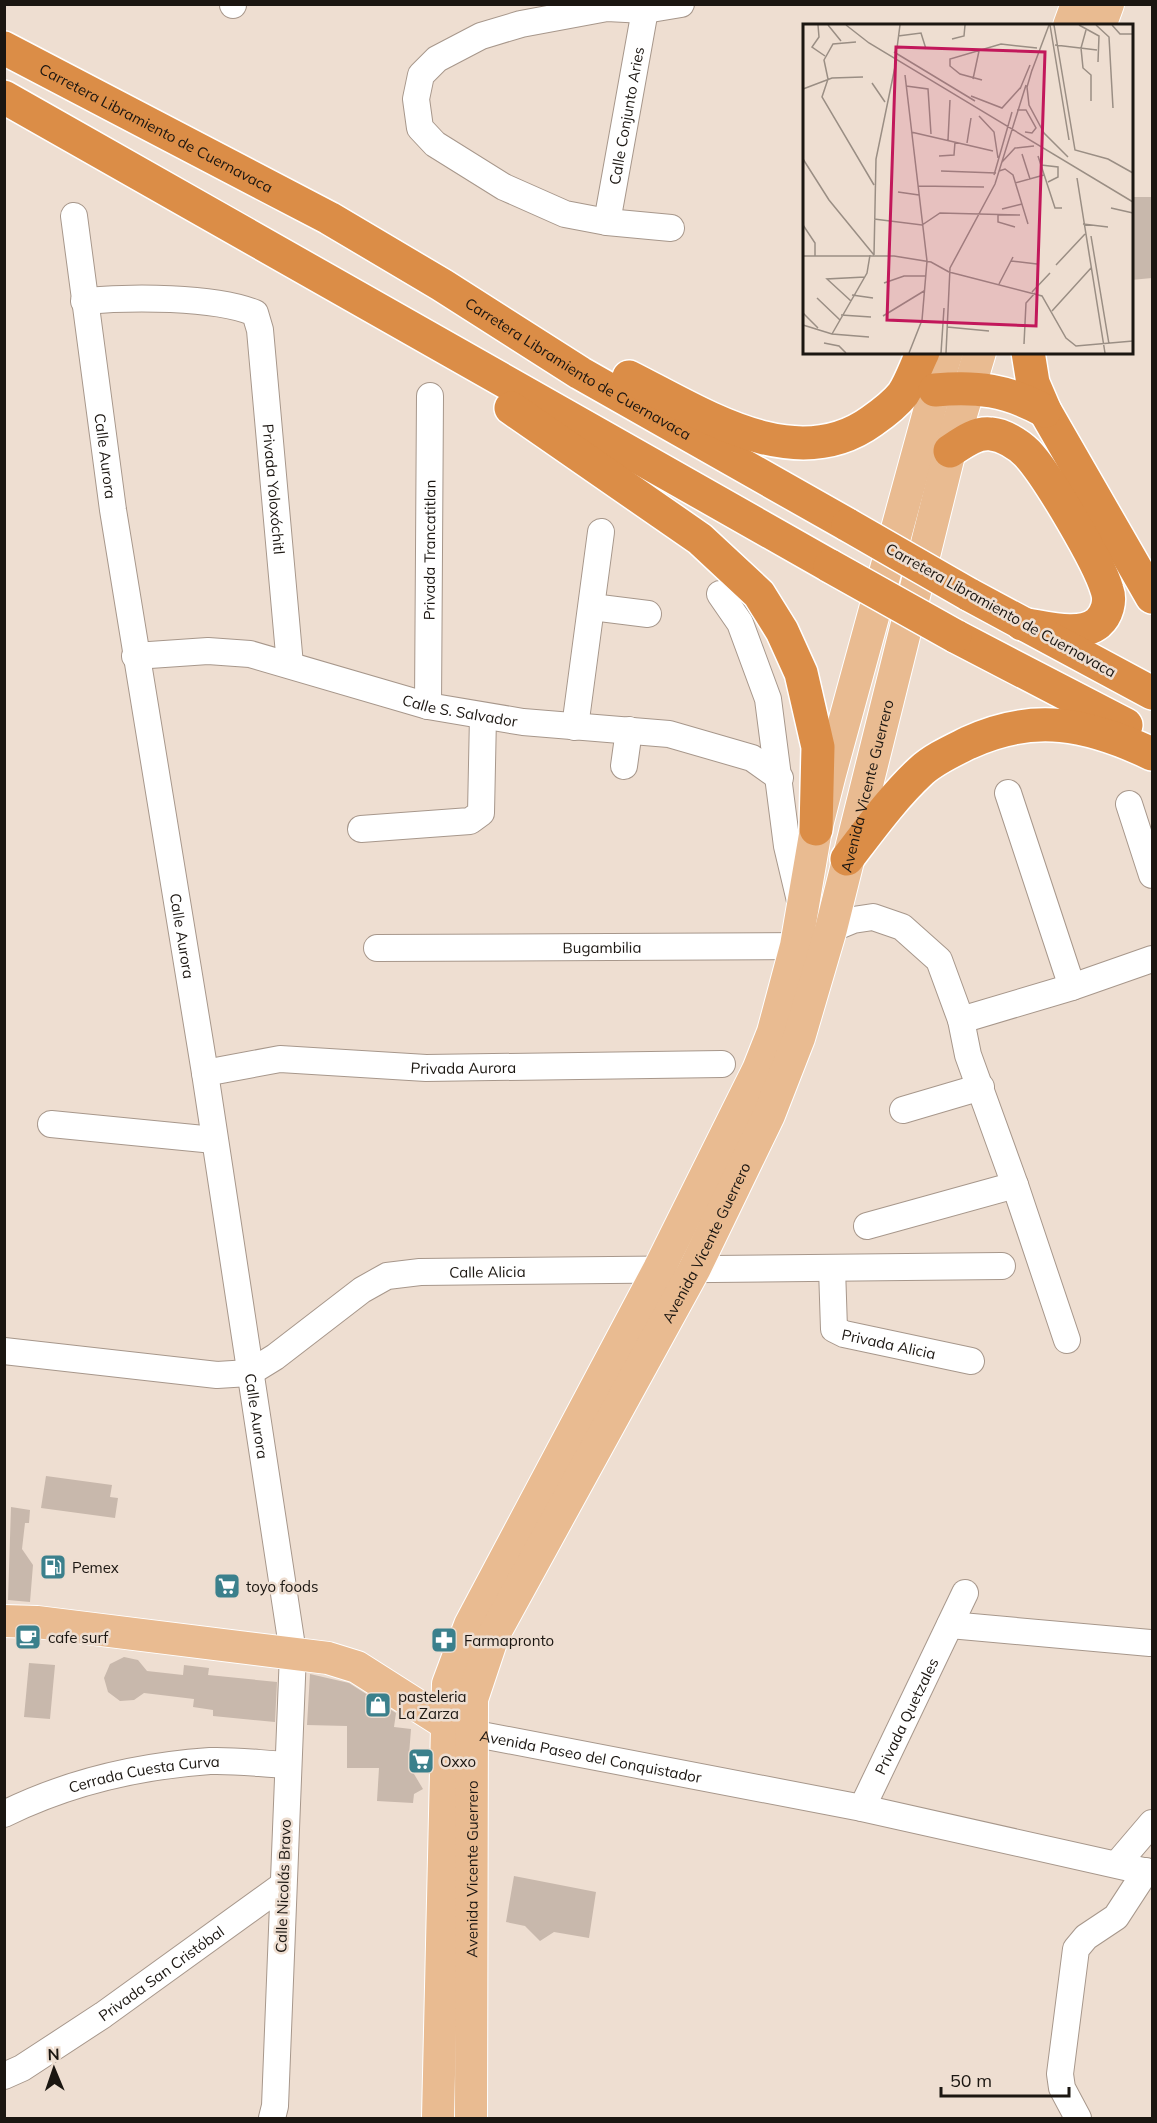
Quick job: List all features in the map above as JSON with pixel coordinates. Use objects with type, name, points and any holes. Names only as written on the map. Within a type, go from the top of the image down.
[{"type":"highway","name":"Carretera Libramiento de Cuernavaca","points":[[4,48],[329,218],[442,285],[580,373],[968,594],[1152,693]]},
{"type":"highway","points":[[4,97],[955,636],[1152,738]]},
{"type":"highway","points":[[331,282],[381,325],[549,432],[700,538],[759,594],[782,630],[801,673],[818,747],[816,829]]},
{"type":"highway","points":[[442,285],[709,417],[750,434],[806,446],[840,440],[882,414],[903,394],[922,354]]},
{"type":"highway","points":[[1028,354],[1033,383],[1045,411],[1152,597]]},
{"type":"highway","points":[[934,390],[968,387],[996,391],[1026,400],[1045,411]]},
{"type":"highway","points":[[950,451],[972,436],[990,433],[1008,439],[1026,452],[1069,519],[1108,591],[1108,607],[1098,623],[1080,631],[1022,624]]},
{"type":"highway","points":[[847,859],[883,812],[922,770],[948,752],[999,730],[1053,724],[1091,729],[1152,754]]},
{"type":"main road","points":[[1070,24],[1077,4]]},
{"type":"main road","points":[[1101,24],[1108,4]]},
{"type":"main road","name":"Avenida Vicente Guerrero","points":[[438,2118],[458,1728],[472,1699],[494,1636],[694,1268],[769,1115],[799,1038],[818,940],[801,906],[816,829],[934,390],[946,354]]},
{"type":"main road","name":"Avenida Vicente Guerrero","points":[[471,2118],[458,1728],[448,1684],[470,1624],[659,1269],[758,1070],[773,1032],[818,940],[847,859],[950,451],[979,354]]},
{"type":"main road","points":[[830,774],[865,784]]},
{"type":"main road","name":"Avenida Paseo del Conquistador","points":[[4,1622],[37,1622],[328,1658],[357,1666],[458,1728]]},
{"type":"street","points":[[671,228],[607,222],[565,214],[504,187],[435,144],[420,128],[416,99],[421,75],[437,59],[481,36],[521,24],[607,8],[645,10],[681,4]]},
{"type":"street","name":"Calle Conjunto Aries","points":[[607,222],[645,10]]},
{"type":"street","name":"Calle Aurora","points":[[74,216],[135,656],[205,1073],[293,1653]]},
{"type":"street","name":"Privada Yoloxóchitl","points":[[84,301],[116,298],[185,301],[240,307],[255,313],[260,330],[290,665]]},
{"type":"street","name":"Privada Trancatitlan","points":[[428,706],[430,396]]},
{"type":"street","points":[[575,727],[601,531]]},
{"type":"street","points":[[720,594],[740,623],[768,699],[787,846],[801,906]]},
{"type":"street","points":[[592,607],[648,614]]},
{"type":"street","name":"Calle S. Salvador","points":[[135,656],[208,651],[250,654],[428,706],[483,716],[575,727],[669,734],[752,758],[780,778]]},
{"type":"street","points":[[361,829],[470,821],[477,818],[481,813],[483,716]]},
{"type":"street","points":[[624,766],[629,730]]},
{"type":"street","points":[[1008,793],[1072,987]]},
{"type":"street","points":[[1129,804],[1152,873]]},
{"type":"street","name":"Bugambilia","points":[[377,948],[818,940],[853,920],[873,917],[902,927],[939,960],[961,1020],[968,1055],[1067,1340]]},
{"type":"street","points":[[961,1020],[1072,987],[1152,959]]},
{"type":"street","name":"Privada Aurora","points":[[205,1073],[280,1059],[426,1068],[722,1064]]},
{"type":"street","points":[[903,1110],[981,1088]]},
{"type":"street","points":[[51,1124],[214,1140]]},
{"type":"street","points":[[867,1226],[1015,1185]]},
{"type":"street","name":"Calle Alicia","points":[[4,1351],[217,1375],[249,1373],[276,1357],[362,1290],[387,1276],[420,1272],[1002,1266]]},
{"type":"street","name":"Privada Alicia","points":[[832,1268],[834,1329],[844,1334],[971,1361]]},
{"type":"street","name":"Privada Quetzales","points":[[862,1808],[966,1593]]},
{"type":"street","points":[[950,1624],[1150,1643]]},
{"type":"street","name":"Calle Nicolás Bravo","points":[[272,2118],[275,2106],[293,1653]]},
{"type":"street","name":"Avenida Paseo del Conquistador","points":[[458,1728],[862,1808],[1149,1872]]},
{"type":"street","name":"Cerrada Cuesta Curva","points":[[4,1814],[44,1794],[124,1772],[212,1761],[288,1765]]},
{"type":"street","points":[[1117,1864],[1152,1823]]},
{"type":"street","points":[[1078,2118],[1062,2088],[1060,2074],[1076,1949],[1086,1937],[1116,1917],[1149,1872]]},
{"type":"street","name":"Privada San Cristóbal","points":[[4,2076],[22,2068],[103,2015],[283,1885]]},
{"type":"building","points":[[1133,197],[1152,197],[1152,278],[1133,280]]},
{"type":"building","points":[[46,1476],[112,1485],[110,1497],[118,1498],[115,1518],[41,1508]]},
{"type":"building","points":[[11,1507],[30,1510],[29,1523],[25,1523],[22,1549],[33,1565],[30,1602],[8,1600]]},
{"type":"building","points":[[124,1657],[138,1660],[147,1671],[183,1675],[184,1665],[209,1668],[208,1675],[277,1682],[275,1722],[213,1716],[213,1710],[193,1707],[194,1699],[144,1693],[134,1700],[120,1701],[108,1692],[104,1678],[110,1664]]},
{"type":"building","points":[[29,1663],[55,1665],[50,1719],[24,1717]]},
{"type":"building","points":[[310,1674],[349,1683],[396,1713],[394,1727],[411,1729],[409,1755],[428,1756],[428,1770],[411,1769],[423,1789],[414,1794],[413,1803],[377,1801],[379,1768],[347,1768],[347,1726],[307,1725]]},
{"type":"building","points":[[514,1876],[596,1892],[589,1938],[554,1932],[540,1941],[525,1926],[506,1922]]},
{"type":"place","name":"Pemex","points":[[53,1567]]},
{"type":"place","name":"toyo foods","points":[[227,1586]]},
{"type":"place","name":"cafe surf","points":[[28,1637]]},
{"type":"place","name":"Farmapronto","points":[[444,1640]]},
{"type":"place","name":"pasteleria La Zarza","points":[[378,1705]]},
{"type":"place","name":"Oxxo","points":[[421,1761]]}]
